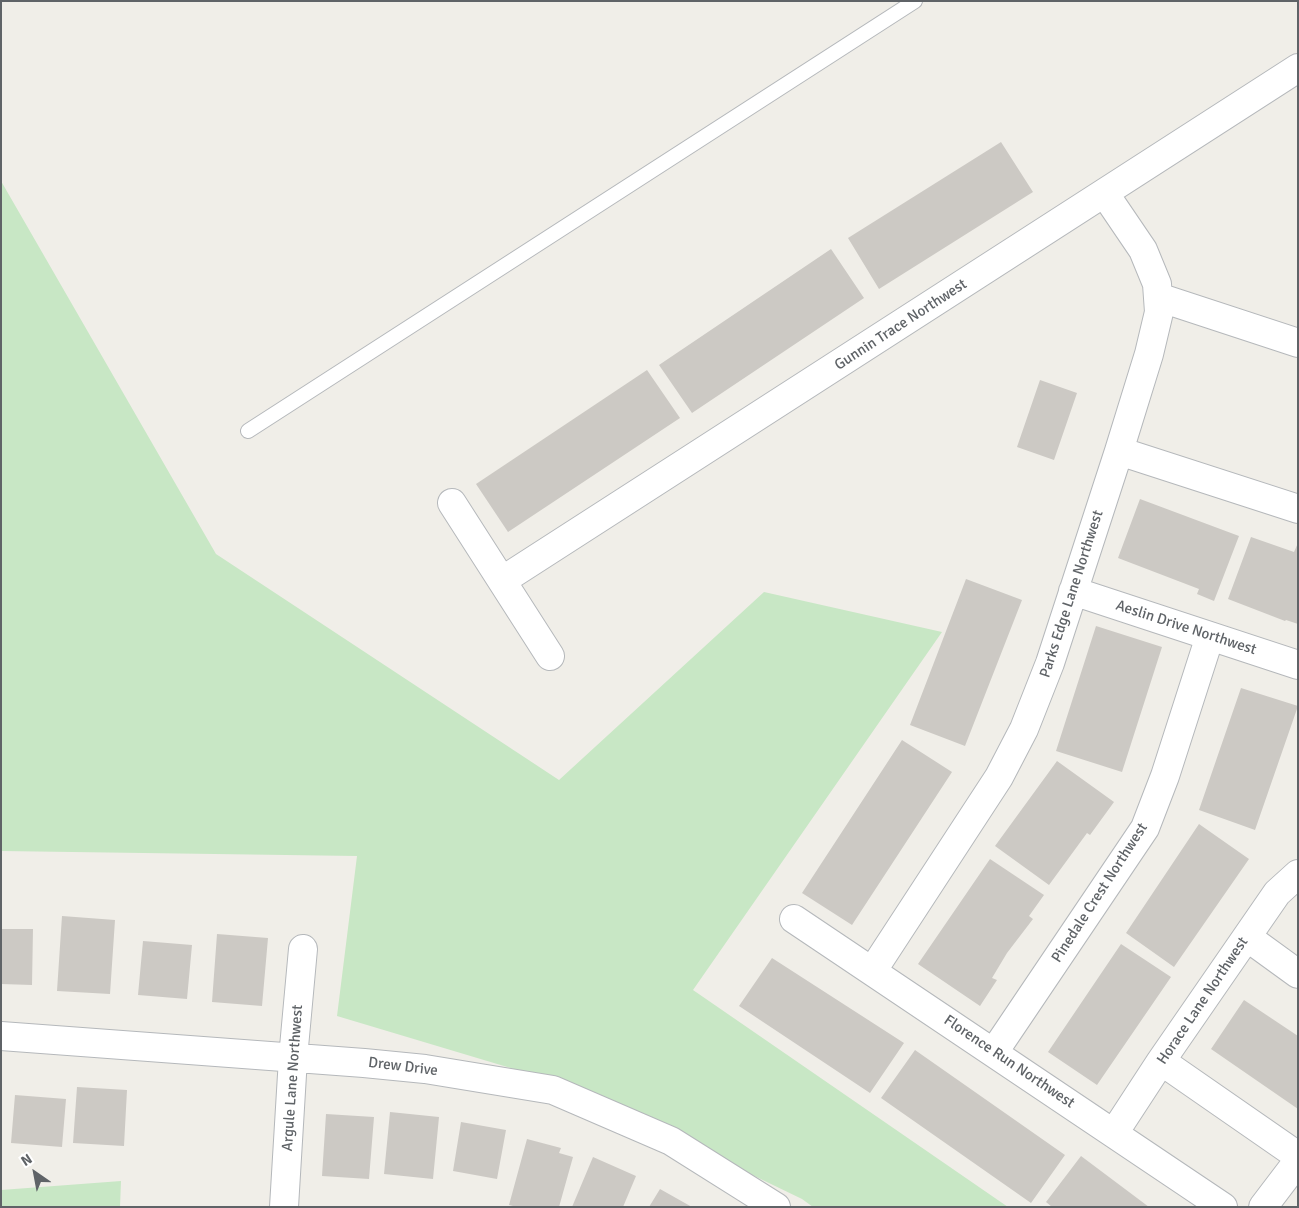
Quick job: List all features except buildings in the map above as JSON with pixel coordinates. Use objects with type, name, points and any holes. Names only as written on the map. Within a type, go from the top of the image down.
[{"type":"street","name":"Gunnin Trace Northwest","points":[[503,580],[1298,68]]},
{"type":"street","name":"Parks Edge Lane Northwest","points":[[873,970],[999,777],[1024,729],[1050,663],[1074,591],[1149,354],[1159,312],[1157,284],[1143,250],[1105,194]]},
{"type":"street","points":[[1158,296],[1298,343]]},
{"type":"street","points":[[1119,451],[1298,509]]},
{"type":"street","points":[[452,503],[550,656]]},
{"type":"street","name":"Aeslin Drive Northwest","points":[[1074,591],[1298,665]]},
{"type":"street","name":"Pinedale Crest Northwest","points":[[994,1052],[1145,828],[1166,776],[1210,636]]},
{"type":"street","name":"Horace Lane Northwest","points":[[1114,1133],[1277,892],[1298,874]]},
{"type":"street","name":"Florence Run Northwest","points":[[794,919],[873,970],[1223,1207]]},
{"type":"street","points":[[1247,937],[1298,974]]},
{"type":"street","name":"Argule Lane Northwest","points":[[284,1207],[293,1058],[303,949]]},
{"type":"street","name":"Drew Drive","points":[[1,1036],[425,1069],[553,1090],[671,1141],[776,1207]]},
{"type":"street","points":[[1161,1061],[1298,1156]]},
{"type":"street","points":[[1264,1207],[1298,1161]]},
{"type":"lane","points":[[248,431],[915,1]]},
{"type":"green space","points":[[1,181],[216,554],[559,780],[764,592],[942,632],[693,990],[1008,1207],[813,1207],[802,1199],[564,1084],[337,1016],[357,856],[1,851]]},
{"type":"green space","points":[[121,1181],[120,1207],[1,1207],[1,1190]]}]
